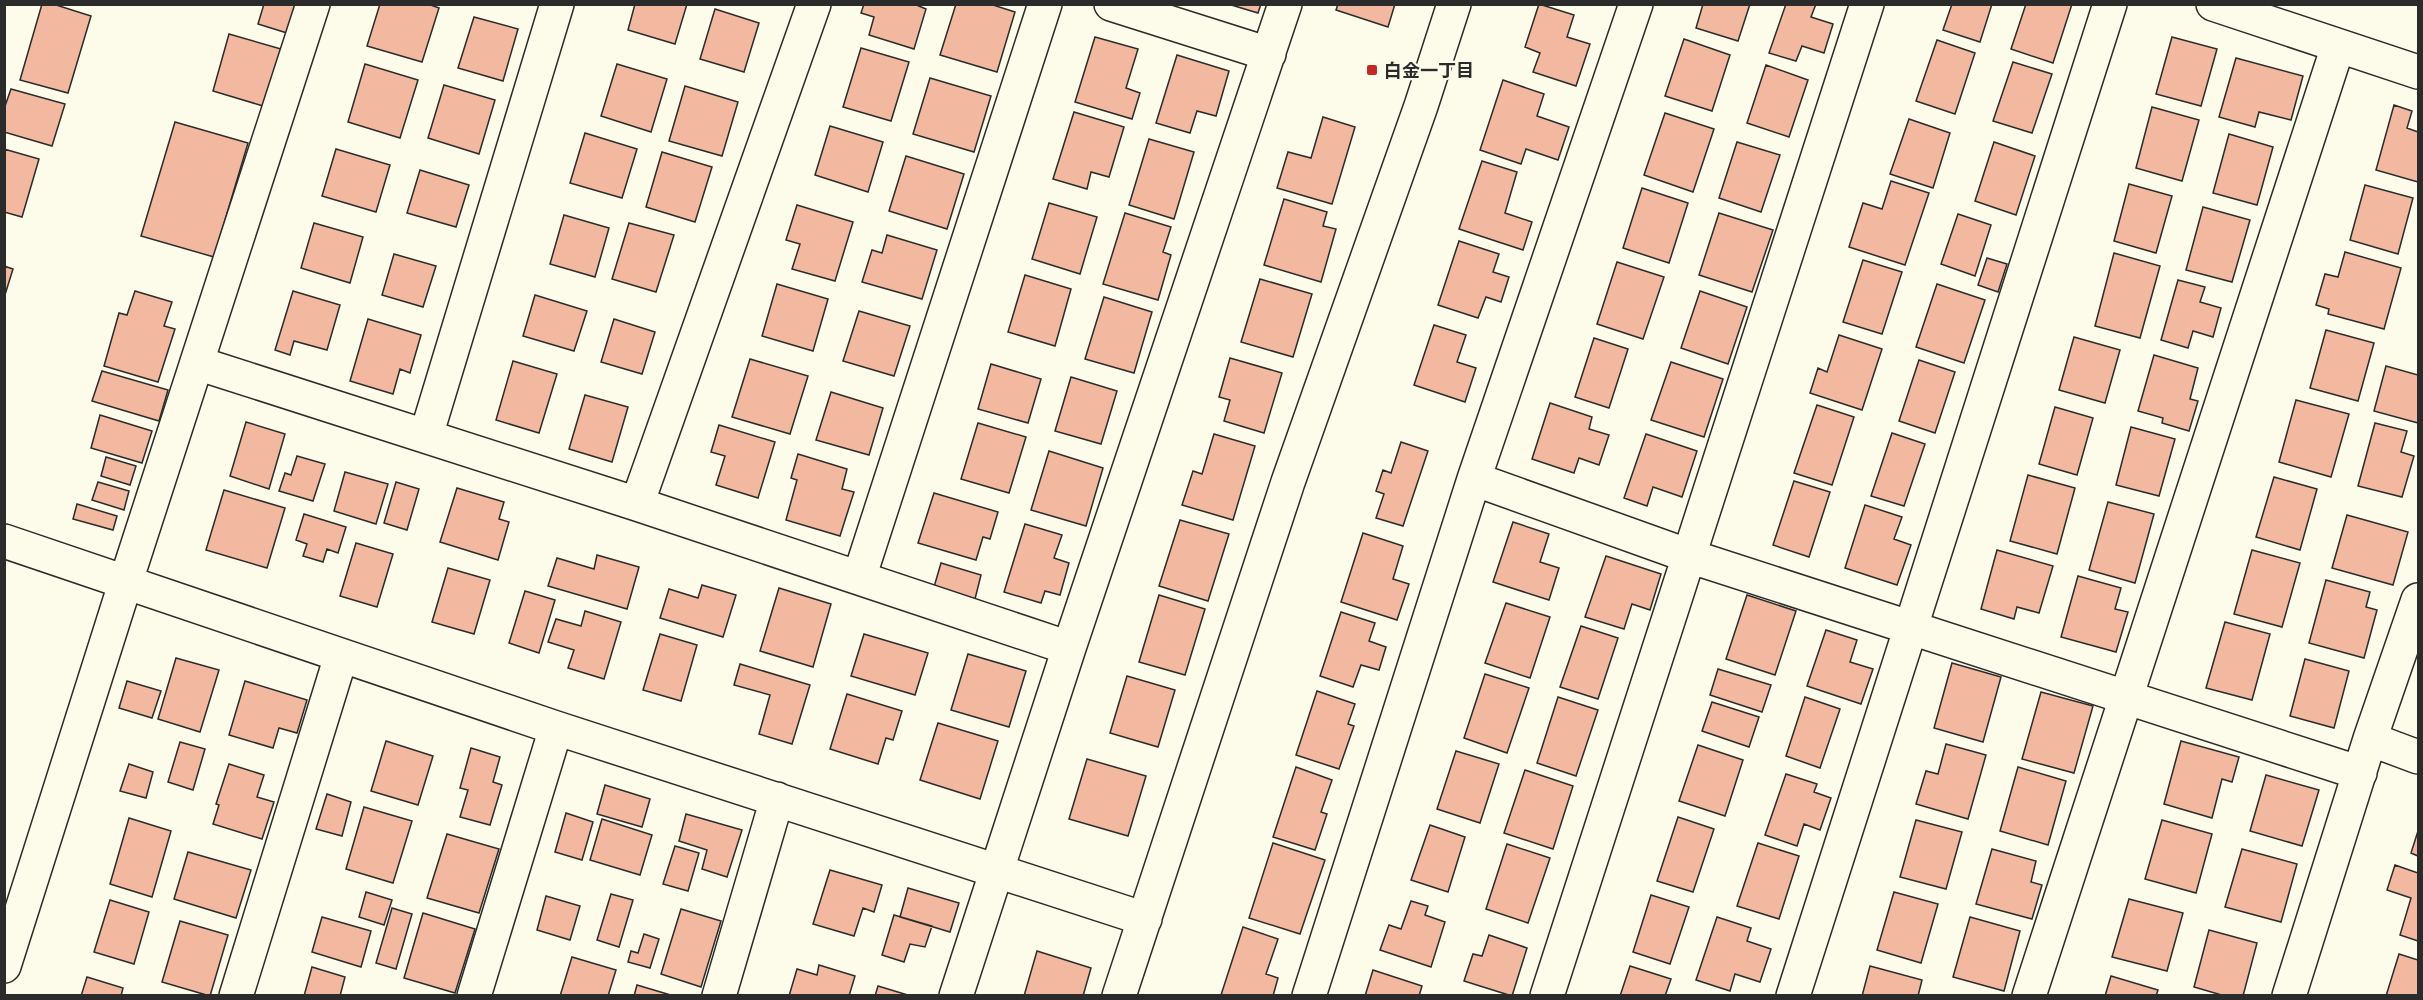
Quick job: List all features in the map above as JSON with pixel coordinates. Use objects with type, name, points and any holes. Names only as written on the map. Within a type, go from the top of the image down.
[{"type":"street","points":[[4,966],[313,4]]},
{"type":"street","points":[[426,436],[557,4]]},
{"type":"street","points":[[637,504],[814,4]]},
{"type":"street","points":[[859,578],[1045,4]]},
{"type":"street","points":[[1111,4],[1269,54]]},
{"type":"street","points":[[956,996],[1069,648],[1285,4]]},
{"type":"street","points":[[1119,996],[1288,482],[1421,106],[1454,4]]},
{"type":"street","points":[[1309,996],[1474,479],[1636,4]]},
{"type":"street","points":[[1547,996],[1867,4]]},
{"type":"street","points":[[1793,996],[2110,4]]},
{"type":"street","points":[[2213,4],[2418,72]]},
{"type":"street","points":[[2029,996],[2338,46]]},
{"type":"street","points":[[197,363],[637,504],[1069,648]]},
{"type":"street","points":[[1474,479],[1689,555],[2360,773]]},
{"type":"street","points":[[4,541],[556,728],[1145,919]]},
{"type":"street","points":[[2289,996],[2370,739],[2418,600]]},
{"type":"street","points":[[236,996],[341,656]]},
{"type":"street","points":[[474,996],[556,728]]},
{"type":"street","points":[[2370,739],[2418,758]]},
{"type":"street","points":[[719,996],[777,800]]},
{"type":"building","points":[[42,4],[53,4],[91,16],[68,93],[20,80]]},
{"type":"building","points":[[264,4],[296,5],[287,33],[258,24]]},
{"type":"building","points":[[380,4],[428,4],[439,8],[422,62],[367,46]]},
{"type":"building","points":[[635,4],[687,4],[675,44],[628,30]]},
{"type":"building","points":[[864,4],[914,4],[926,9],[914,49],[869,35],[874,17],[861,13]]},
{"type":"building","points":[[956,4],[990,4],[1015,12],[997,72],[940,55]]},
{"type":"building","points":[[1228,4],[1261,4],[1258,13]]},
{"type":"building","points":[[1338,4],[1395,4],[1388,27],[1336,10]]},
{"type":"building","points":[[1539,4],[1574,15],[1567,37],[1590,44],[1576,86],[1533,72],[1540,53],[1525,47]]},
{"type":"building","points":[[1703,4],[1750,4],[1738,41],[1696,28]]},
{"type":"building","points":[[1786,4],[1816,4],[1811,17],[1833,24],[1824,53],[1802,46],[1796,61],[1769,53]]},
{"type":"building","points":[[1952,4],[1992,4],[1980,42],[1943,30]]},
{"type":"building","points":[[2026,4],[2072,4],[2053,63],[2011,49]]},
{"type":"building","points":[[715,9],[759,23],[744,72],[700,59]]},
{"type":"building","points":[[474,17],[518,29],[503,81],[458,68]]},
{"type":"building","points":[[229,34],[281,49],[263,106],[213,91]]},
{"type":"building","points":[[1095,37],[1138,49],[1126,88],[1140,93],[1132,119],[1075,102]]},
{"type":"building","points":[[2172,37],[2217,49],[2201,106],[2156,94]]},
{"type":"building","points":[[1684,39],[1730,55],[1712,111],[1665,96]]},
{"type":"building","points":[[1937,40],[1975,53],[1955,114],[1916,101]]},
{"type":"building","points":[[861,48],[909,62],[891,121],[843,107]]},
{"type":"building","points":[[1177,55],[1229,71],[1216,116],[1197,111],[1190,133],[1156,123]]},
{"type":"building","points":[[2236,58],[2303,76],[2291,120],[2259,112],[2255,127],[2219,117]]},
{"type":"building","points":[[2013,62],[2052,74],[2032,133],[1993,121]]},
{"type":"building","points":[[365,64],[418,80],[400,138],[348,122]]},
{"type":"building","points":[[617,64],[667,79],[651,132],[601,116]]},
{"type":"building","points":[[1766,65],[1808,80],[1789,137],[1747,123]]},
{"type":"building","points":[[930,78],[991,96],[974,152],[913,134]]},
{"type":"building","points":[[1503,80],[1544,94],[1537,116],[1569,127],[1558,160],[1526,149],[1521,164],[1480,150]]},
{"type":"building","points":[[444,85],[495,100],[479,154],[428,138]]},
{"type":"building","points":[[685,86],[738,102],[722,156],[669,141]]},
{"type":"building","points":[[11,89],[65,104],[52,146],[4,132],[4,109]]},
{"type":"building","points":[[2394,105],[2412,111],[2407,128],[2418,132],[2418,182],[2376,170]]},
{"type":"building","points":[[2152,107],[2199,120],[2182,181],[2136,168]]},
{"type":"building","points":[[1074,112],[1124,127],[1109,177],[1091,172],[1087,189],[1053,179]]},
{"type":"building","points":[[1665,113],[1714,129],[1693,192],[1644,175]]},
{"type":"building","points":[[1323,117],[1355,127],[1332,204],[1277,188],[1288,152],[1311,158]]},
{"type":"building","points":[[1909,119],[1950,133],[1933,188],[1890,174]]},
{"type":"building","points":[[175,122],[248,143],[214,257],[141,236]]},
{"type":"building","points":[[830,126],[883,142],[868,192],[815,175]]},
{"type":"building","points":[[585,133],[637,149],[622,198],[570,183]]},
{"type":"building","points":[[2229,134],[2273,147],[2257,205],[2213,193]]},
{"type":"building","points":[[1149,139],[1194,152],[1174,219],[1129,205]]},
{"type":"building","points":[[1737,142],[1780,155],[1761,212],[1719,198]]},
{"type":"building","points":[[1994,142],[2035,156],[2016,215],[1975,201]]},
{"type":"building","points":[[4,149],[39,159],[22,217],[4,212]]},
{"type":"building","points":[[336,149],[390,165],[376,212],[322,196]]},
{"type":"building","points":[[662,152],[712,167],[695,222],[646,207]]},
{"type":"building","points":[[906,156],[964,174],[947,229],[889,211]]},
{"type":"building","points":[[1482,161],[1517,172],[1505,213],[1532,222],[1523,250],[1459,229]]},
{"type":"building","points":[[420,170],[469,185],[456,227],[407,213]]},
{"type":"building","points":[[1891,181],[1929,193],[1905,265],[1849,247],[1863,203],[1882,209]]},
{"type":"building","points":[[2129,184],[2172,196],[2156,253],[2114,241]]},
{"type":"building","points":[[2365,185],[2413,198],[2398,254],[2350,240]]},
{"type":"building","points":[[1642,188],[1688,203],[1669,263],[1623,248]]},
{"type":"building","points":[[1284,199],[1327,212],[1323,226],[1336,229],[1321,282],[1264,265]]},
{"type":"building","points":[[1049,203],[1097,217],[1080,274],[1032,259]]},
{"type":"building","points":[[797,205],[853,222],[835,281],[792,269],[800,244],[786,240]]},
{"type":"building","points":[[2203,207],[2250,220],[2232,282],[2186,270]]},
{"type":"building","points":[[1125,213],[1171,227],[1163,252],[1171,255],[1158,300],[1103,284]]},
{"type":"building","points":[[1719,213],[1773,230],[1752,292],[1699,275]]},
{"type":"building","points":[[1958,214],[1991,225],[1975,276],[1941,264]]},
{"type":"building","points":[[564,215],[609,228],[595,277],[550,264]]},
{"type":"building","points":[[314,223],[363,237],[350,283],[301,268]]},
{"type":"building","points":[[629,223],[674,235],[656,292],[612,279]]},
{"type":"building","points":[[887,235],[937,250],[922,299],[862,282],[872,250],[882,253]]},
{"type":"building","points":[[1459,241],[1499,254],[1493,272],[1509,277],[1501,302],[1486,297],[1478,318],[1438,305]]},
{"type":"building","points":[[2345,252],[2401,268],[2384,329],[2328,314],[2329,309],[2316,305],[2325,274],[2338,277]]},
{"type":"building","points":[[2114,253],[2160,266],[2140,338],[2095,326]]},
{"type":"building","points":[[394,254],[436,266],[423,307],[382,295]]},
{"type":"building","points":[[1987,258],[2007,264],[1998,292],[1978,285]]},
{"type":"building","points":[[1863,260],[1902,272],[1882,334],[1843,322]]},
{"type":"building","points":[[1617,262],[1664,277],[1643,339],[1597,324]]},
{"type":"building","points":[[4,266],[13,269],[4,298]]},
{"type":"building","points":[[1025,275],[1071,289],[1055,346],[1008,332]]},
{"type":"building","points":[[1260,279],[1312,294],[1293,357],[1241,342]]},
{"type":"building","points":[[2178,280],[2205,287],[2200,302],[2221,308],[2213,337],[2193,331],[2188,348],[2161,340]]},
{"type":"building","points":[[777,284],[828,299],[813,351],[762,336]]},
{"type":"building","points":[[1937,284],[1985,300],[1964,363],[1916,347]]},
{"type":"building","points":[[135,291],[172,302],[164,326],[175,329],[158,382],[104,366],[119,313],[127,315]]},
{"type":"building","points":[[293,291],[340,305],[327,350],[294,341],[290,355],[275,350]]},
{"type":"building","points":[[1700,291],[1747,307],[1728,364],[1681,348]]},
{"type":"building","points":[[535,295],[587,311],[574,351],[523,336]]},
{"type":"building","points":[[1104,297],[1152,312],[1134,373],[1085,359]]},
{"type":"building","points":[[859,311],[910,326],[894,376],[843,361]]},
{"type":"building","points":[[368,319],[421,335],[410,373],[400,369],[393,394],[350,381]]},
{"type":"building","points":[[614,319],[655,332],[642,374],[601,362]]},
{"type":"building","points":[[1434,325],[1466,335],[1457,362],[1476,368],[1465,402],[1414,385]]},
{"type":"building","points":[[2326,330],[2374,343],[2358,401],[2310,388]]},
{"type":"building","points":[[1839,335],[1882,349],[1862,410],[1810,393],[1818,368],[1827,372]]},
{"type":"building","points":[[2074,337],[2120,350],[2105,403],[2059,390]]},
{"type":"building","points":[[1594,338],[1628,349],[1609,408],[1575,397]]},
{"type":"building","points":[[2154,355],[2198,368],[2190,399],[2198,401],[2189,431],[2162,423],[2163,418],[2138,411]]},
{"type":"building","points":[[1230,358],[1282,373],[1264,433],[1224,421],[1230,400],[1219,397]]},
{"type":"building","points":[[750,359],[808,376],[790,434],[732,417]]},
{"type":"building","points":[[1919,360],[1955,372],[1935,433],[1899,421]]},
{"type":"building","points":[[513,361],[557,374],[539,433],[496,420]]},
{"type":"building","points":[[1671,362],[1723,379],[1704,437],[1651,420]]},
{"type":"building","points":[[991,364],[1041,379],[1028,423],[978,409]]},
{"type":"building","points":[[2386,366],[2418,375],[2418,423],[2374,411]]},
{"type":"building","points":[[102,371],[168,390],[159,421],[92,401]]},
{"type":"building","points":[[1071,377],[1117,391],[1101,444],[1055,431]]},
{"type":"building","points":[[831,392],[883,408],[869,455],[816,440]]},
{"type":"building","points":[[585,395],[628,407],[612,462],[569,449]]},
{"type":"building","points":[[2296,400],[2349,414],[2331,477],[2279,462]]},
{"type":"building","points":[[1550,403],[1592,417],[1589,429],[1609,435],[1599,465],[1579,458],[1574,473],[1532,459]]},
{"type":"building","points":[[1817,405],[1854,417],[1832,485],[1794,473]]},
{"type":"building","points":[[2055,407],[2093,418],[2077,475],[2039,464]]},
{"type":"building","points":[[100,415],[152,431],[142,463],[91,448]]},
{"type":"building","points":[[246,422],[285,434],[269,489],[230,476]]},
{"type":"building","points":[[978,423],[1026,437],[1009,493],[961,479]]},
{"type":"building","points":[[2375,423],[2407,431],[2401,452],[2414,456],[2402,497],[2358,486]]},
{"type":"building","points":[[719,425],[775,442],[758,498],[716,485],[725,456],[711,452]]},
{"type":"building","points":[[2131,427],[2175,439],[2159,496],[2116,485]]},
{"type":"building","points":[[1892,433],[1925,444],[1904,506],[1871,496]]},
{"type":"building","points":[[1214,434],[1255,446],[1233,520],[1182,505],[1193,471],[1202,474]]},
{"type":"building","points":[[1646,434],[1697,451],[1682,497],[1653,487],[1647,506],[1624,498]]},
{"type":"building","points":[[1401,442],[1428,451],[1403,526],[1376,518],[1384,494],[1376,491],[1383,470],[1391,473]]},
{"type":"building","points":[[1049,451],[1103,468],[1086,526],[1031,510]]},
{"type":"building","points":[[798,454],[847,469],[842,489],[854,492],[840,536],[786,520],[797,480],[791,478]]},
{"type":"building","points":[[297,456],[325,464],[313,501],[279,491],[285,473],[291,475]]},
{"type":"building","points":[[106,457],[136,466],[130,485],[101,476]]},
{"type":"building","points":[[345,472],[388,484],[376,524],[334,511]]},
{"type":"building","points":[[2028,475],[2075,488],[2057,554],[2010,541]]},
{"type":"building","points":[[2274,477],[2317,489],[2300,550],[2256,537]]},
{"type":"building","points":[[1794,481],[1830,492],[1809,557],[1773,545]]},
{"type":"building","points":[[98,482],[129,491],[124,510],[92,500]]},
{"type":"building","points":[[396,482],[419,489],[407,530],[384,523]]},
{"type":"building","points":[[457,488],[504,502],[499,519],[509,522],[498,560],[440,542]]},
{"type":"building","points":[[224,490],[285,508],[267,568],[206,550]]},
{"type":"building","points":[[934,493],[998,512],[990,539],[983,537],[976,560],[918,543]]},
{"type":"building","points":[[2108,502],[2154,514],[2135,583],[2089,570]]},
{"type":"building","points":[[77,504],[117,516],[113,530],[73,519]]},
{"type":"building","points":[[1865,505],[1902,517],[1894,539],[1911,545],[1897,585],[1845,568]]},
{"type":"building","points":[[304,514],[346,527],[338,553],[327,549],[323,562],[303,556],[307,544],[296,540]]},
{"type":"building","points":[[2347,515],[2408,532],[2393,585],[2332,568]]},
{"type":"building","points":[[1180,520],[1229,534],[1208,601],[1159,586]]},
{"type":"building","points":[[1513,522],[1549,534],[1540,562],[1559,568],[1549,600],[1493,582]]},
{"type":"building","points":[[1025,524],[1062,535],[1054,558],[1069,563],[1060,595],[1045,591],[1041,603],[1004,592]]},
{"type":"building","points":[[1363,533],[1403,546],[1393,579],[1409,584],[1397,620],[1341,602]]},
{"type":"building","points":[[356,543],[393,554],[377,607],[340,596]]},
{"type":"building","points":[[1997,550],[2053,566],[2039,613],[2017,607],[2014,619],[1981,609]]},
{"type":"building","points":[[2252,550],[2300,563],[2282,627],[2234,614]]},
{"type":"building","points":[[597,555],[639,567],[627,609],[548,586],[557,558],[594,569]]},
{"type":"building","points":[[1606,556],[1661,574],[1650,610],[1632,604],[1624,629],[1585,617]]},
{"type":"building","points":[[941,563],[981,575],[975,599],[934,587]]},
{"type":"building","points":[[448,568],[490,580],[474,634],[432,622]]},
{"type":"building","points":[[2078,576],[2121,588],[2115,609],[2128,612],[2116,652],[2061,637]]},
{"type":"building","points":[[2326,580],[2370,592],[2366,607],[2377,610],[2364,658],[2309,643]]},
{"type":"building","points":[[702,585],[736,595],[723,637],[660,618],[669,589],[698,598]]},
{"type":"building","points":[[779,588],[831,604],[813,667],[760,651]]},
{"type":"building","points":[[525,591],[555,600],[539,653],[509,643]]},
{"type":"building","points":[[1159,595],[1205,609],[1185,675],[1139,662]]},
{"type":"building","points":[[1747,595],[1796,611],[1775,675],[1726,659]]},
{"type":"building","points":[[1506,603],[1550,617],[1530,678],[1485,663]]},
{"type":"building","points":[[585,611],[621,622],[604,679],[568,668],[574,650],[548,642],[556,619],[581,626]]},
{"type":"building","points":[[1341,612],[1375,623],[1369,641],[1386,647],[1379,670],[1361,665],[1353,687],[1320,676]]},
{"type":"building","points":[[2225,622],[2270,634],[2252,700],[2206,688]]},
{"type":"building","points":[[1581,626],[1618,638],[1598,699],[1560,687]]},
{"type":"building","points":[[1826,630],[1857,640],[1850,662],[1873,669],[1861,704],[1807,686]]},
{"type":"building","points":[[660,634],[697,645],[681,701],[643,690]]},
{"type":"building","points":[[864,634],[928,653],[915,695],[851,676]]},
{"type":"building","points":[[968,654],[1026,671],[1009,727],[951,710]]},
{"type":"building","points":[[176,658],[219,670],[200,732],[158,719]]},
{"type":"building","points":[[2305,659],[2349,671],[2334,728],[2290,716]]},
{"type":"building","points":[[1952,663],[2001,677],[1983,742],[1934,728]]},
{"type":"building","points":[[740,664],[810,685],[792,744],[759,734],[770,695],[734,685]]},
{"type":"building","points":[[1718,669],[1771,685],[1762,712],[1710,695]]},
{"type":"building","points":[[1485,674],[1529,688],[1507,753],[1464,738]]},
{"type":"building","points":[[1127,676],[1175,690],[1158,747],[1110,733]]},
{"type":"building","points":[[127,681],[161,691],[152,718],[119,708]]},
{"type":"building","points":[[245,681],[307,700],[297,733],[279,728],[273,748],[229,735]]},
{"type":"building","points":[[1317,691],[1355,704],[1348,724],[1354,726],[1339,769],[1296,755]]},
{"type":"building","points":[[2041,692],[2093,706],[2074,773],[2022,759]]},
{"type":"building","points":[[847,694],[902,711],[893,740],[886,738],[878,764],[830,749]]},
{"type":"building","points":[[1558,697],[1598,710],[1576,776],[1537,763]]},
{"type":"building","points":[[1805,697],[1840,709],[1820,768],[1786,756]]},
{"type":"building","points":[[1712,702],[1759,717],[1749,747],[1702,731]]},
{"type":"building","points":[[938,723],[998,741],[980,799],[920,780]]},
{"type":"building","points":[[386,741],[433,756],[418,805],[371,791]]},
{"type":"building","points":[[2181,741],[2239,757],[2232,782],[2222,779],[2212,818],[2164,804]]},
{"type":"building","points":[[180,742],[205,749],[193,790],[168,782]]},
{"type":"building","points":[[1946,744],[1986,755],[1968,819],[1916,804],[1926,771],[1938,774]]},
{"type":"building","points":[[1698,745],[1743,760],[1725,816],[1679,801]]},
{"type":"building","points":[[471,748],[500,757],[493,782],[502,785],[490,825],[460,817],[468,790],[460,788]]},
{"type":"building","points":[[1456,751],[1499,764],[1480,823],[1437,809]]},
{"type":"building","points":[[1087,759],[1146,776],[1128,836],[1069,819]]},
{"type":"building","points":[[129,764],[153,772],[146,798],[120,791]]},
{"type":"building","points":[[229,764],[264,775],[257,797],[274,802],[262,839],[213,824],[219,805],[216,804]]},
{"type":"building","points":[[1296,767],[1332,780],[1321,812],[1327,814],[1315,850],[1273,837]]},
{"type":"building","points":[[2018,767],[2066,781],[2048,845],[2000,831]]},
{"type":"building","points":[[1525,770],[1573,786],[1553,849],[1504,833]]},
{"type":"building","points":[[1786,774],[1817,784],[1814,792],[1831,798],[1820,830],[1804,824],[1797,846],[1765,835]]},
{"type":"building","points":[[2266,775],[2319,790],[2302,846],[2250,831]]},
{"type":"building","points":[[605,785],[650,799],[642,827],[597,814]]},
{"type":"building","points":[[327,794],[351,802],[342,836],[316,829]]},
{"type":"building","points":[[364,807],[412,821],[393,883],[346,869]]},
{"type":"building","points":[[566,813],[593,822],[582,860],[555,852]]},
{"type":"building","points":[[686,814],[742,830],[727,877],[702,869],[707,850],[679,841]]},
{"type":"building","points":[[1678,817],[1714,829],[1693,892],[1657,881]]},
{"type":"building","points":[[129,818],[171,831],[152,897],[110,884]]},
{"type":"building","points":[[602,819],[652,835],[640,875],[590,860]]},
{"type":"building","points":[[1916,820],[1962,832],[1946,889],[1900,877]]},
{"type":"building","points":[[2162,820],[2212,834],[2196,893],[2145,879]]},
{"type":"building","points":[[1430,825],[1465,837],[1448,892],[1411,880]]},
{"type":"building","points":[[2418,831],[2418,856],[2411,853]]},
{"type":"building","points":[[447,834],[499,849],[479,913],[427,898]]},
{"type":"building","points":[[1273,843],[1325,860],[1300,934],[1249,918]]},
{"type":"building","points":[[1758,843],[1799,856],[1779,919],[1737,906]]},
{"type":"building","points":[[1507,844],[1550,858],[1528,923],[1486,909]]},
{"type":"building","points":[[675,846],[699,853],[688,891],[663,884]]},
{"type":"building","points":[[1992,849],[2036,861],[2031,882],[2042,885],[2032,919],[1976,904]]},
{"type":"building","points":[[2242,849],[2297,864],[2281,922],[2225,907]]},
{"type":"building","points":[[188,852],[251,870],[236,918],[174,899]]},
{"type":"building","points":[[2395,865],[2418,873],[2418,941],[2400,935],[2411,898],[2387,890]]},
{"type":"building","points":[[830,870],[882,885],[874,912],[863,908],[854,936],[813,924]]},
{"type":"building","points":[[908,888],[959,903],[950,932],[900,917]]},
{"type":"building","points":[[366,892],[392,900],[384,925],[359,917]]},
{"type":"building","points":[[1894,892],[1938,904],[1921,963],[1877,950]]},
{"type":"building","points":[[611,894],[633,900],[619,947],[597,940]]},
{"type":"building","points":[[1651,895],[1689,907],[1670,964],[1633,952]]},
{"type":"building","points":[[546,896],[580,906],[570,940],[537,930]]},
{"type":"building","points":[[2129,899],[2183,913],[2167,971],[2112,957]]},
{"type":"building","points":[[110,900],[149,912],[134,964],[94,952]]},
{"type":"building","points":[[1411,901],[1428,906],[1425,915],[1445,922],[1431,967],[1380,950],[1389,925],[1401,929]]},
{"type":"building","points":[[392,908],[412,914],[396,969],[376,963]]},
{"type":"building","points":[[681,909],[721,921],[701,987],[661,974]]},
{"type":"building","points":[[423,913],[475,929],[455,993],[404,978]]},
{"type":"building","points":[[894,915],[932,926],[925,947],[910,944],[904,962],[882,955]]},
{"type":"building","points":[[322,917],[371,931],[361,967],[312,952]]},
{"type":"building","points":[[1717,917],[1751,928],[1747,941],[1771,949],[1760,982],[1735,974],[1730,991],[1696,980]]},
{"type":"building","points":[[1970,917],[2020,931],[2004,991],[1953,977]]},
{"type":"building","points":[[180,921],[228,935],[210,996],[162,982]]},
{"type":"building","points":[[1243,927],[1278,939],[1266,974],[1278,978],[1273,996],[1221,995]]},
{"type":"building","points":[[2209,930],[2257,943],[2243,996],[2225,996],[2194,987]]},
{"type":"building","points":[[644,934],[659,939],[650,968],[628,962],[631,951],[638,953]]},
{"type":"building","points":[[1489,935],[1527,948],[1512,996],[1464,981],[1473,954],[1482,956]]},
{"type":"building","points":[[1037,951],[1091,968],[1083,996],[1024,996]]},
{"type":"building","points":[[2399,954],[2418,960],[2418,996],[2386,996]]},
{"type":"building","points":[[572,957],[616,970],[608,996],[560,996]]},
{"type":"building","points":[[819,965],[855,976],[849,996],[789,996],[797,969],[817,975]]},
{"type":"building","points":[[1630,966],[1671,979],[1665,996],[1620,996]]},
{"type":"building","points":[[1870,966],[1922,980],[1918,996],[1862,996]]},
{"type":"building","points":[[312,967],[345,977],[340,996],[304,996]]},
{"type":"building","points":[[1373,970],[1422,986],[1419,996],[1365,996]]},
{"type":"building","points":[[2111,976],[2158,990],[2156,996],[2105,996]]},
{"type":"building","points":[[87,977],[123,988],[121,996],[81,996]]},
{"type":"building","points":[[637,985],[674,996],[634,996]]},
{"type":"building","points":[[878,986],[911,996],[875,996]]},
{"type":"place","name":"白金一丁目","points":[[1372,70]]}]
